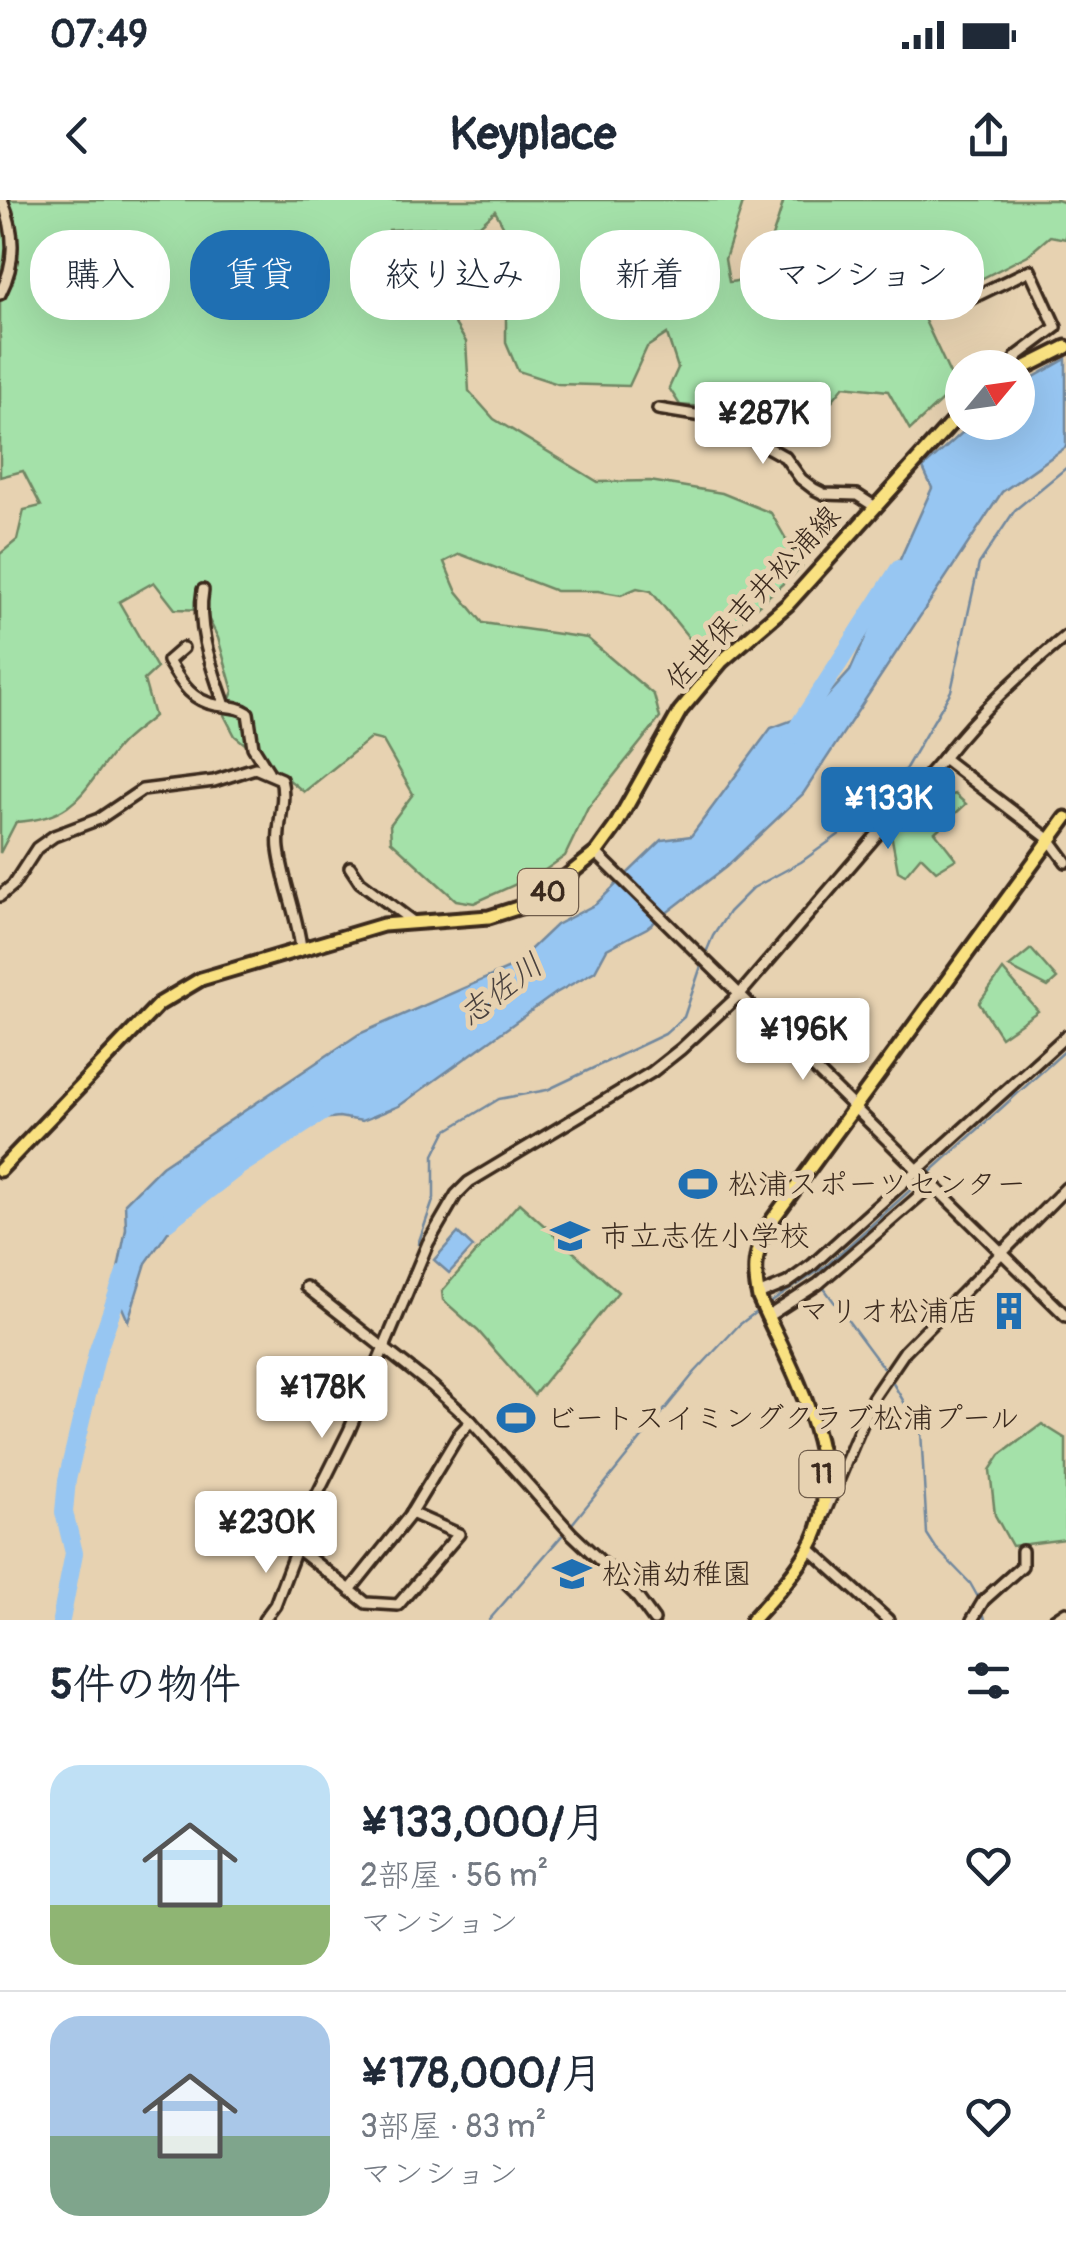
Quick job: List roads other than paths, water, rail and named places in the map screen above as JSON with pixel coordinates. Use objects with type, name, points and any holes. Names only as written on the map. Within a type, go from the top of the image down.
[{"type":"main road","points":[[1035,361],[1066,347]]},
{"type":"main road","name":"佐世保吉井松浦線","points":[[0,1170],[159,1004],[201,979],[383,925],[489,917],[533,903],[596,853],[615,827],[680,711],[741,640],[788,604],[945,429]]},
{"type":"main road","name":"11","points":[[752,1620],[810,1549],[820,1526],[823,1490],[816,1422],[758,1296],[754,1276],[756,1252],[767,1227],[1066,818]]},
{"type":"street","points":[[0,294],[10,276],[14,254],[10,217],[2,200]]},
{"type":"street","points":[[984,292],[1030,270],[1056,327],[1024,350]]},
{"type":"street","points":[[658,409],[739,422],[751,438],[785,457],[814,489],[824,494],[857,495],[874,506]]},
{"type":"street","points":[[203,590],[201,612],[208,653],[225,706]]},
{"type":"street","points":[[264,1620],[275,1605],[315,1499],[428,1243],[456,1195],[468,1182],[652,1072],[740,994],[970,723],[1016,676],[1066,636]]},
{"type":"street","points":[[182,648],[168,661],[176,681],[210,704],[248,713],[254,747],[268,771]]},
{"type":"street","points":[[944,758],[1049,840],[1066,862]]},
{"type":"street","points":[[0,896],[13,885],[38,848],[54,836],[98,819],[142,790],[214,781],[256,768],[281,779],[284,793],[278,826],[279,850],[301,948]]},
{"type":"street","points":[[596,853],[1066,1316]]},
{"type":"street","points":[[350,866],[360,882],[412,921]]},
{"type":"street","points":[[758,1296],[802,1274],[1066,1036]]},
{"type":"street","points":[[768,1318],[820,1282],[930,1183]]},
{"type":"street","points":[[820,1526],[874,1398],[889,1374],[906,1351],[1066,1188]]},
{"type":"street","points":[[306,1287],[471,1421],[572,1534],[635,1594],[654,1620]]},
{"type":"street","points":[[350,1590],[411,1514],[459,1434],[471,1421]]},
{"type":"street","points":[[298,1549],[366,1603],[398,1605],[458,1534],[411,1514]]},
{"type":"street","points":[[810,1549],[888,1620]]},
{"type":"street","points":[[972,1620],[981,1604],[1022,1566],[1022,1551]]},
{"type":"street","points":[[1054,1620],[1066,1612]]},
{"type":"water","points":[[1066,359],[1066,447],[1002,492],[803,794],[726,867],[647,928],[607,949],[595,971],[556,993],[399,1106],[362,1121],[339,1117],[296,1122],[254,1149],[192,1198],[146,1263],[128,1321],[114,1289],[126,1229],[125,1203],[162,1166],[359,1034],[512,967],[556,925],[596,904],[662,840],[691,836],[771,728],[812,713],[850,671],[932,488],[923,468],[954,440],[1035,440],[1035,376]]},
{"type":"water","points":[[458,1233],[473,1247],[449,1273],[434,1260]]},
{"type":"waterway","points":[[705,955],[729,912],[753,888],[801,862],[866,815],[906,768],[951,691],[979,564],[1015,510],[1066,468]]},
{"type":"waterway","name":"志佐川","points":[[792,736],[899,569]]},
{"type":"waterway","points":[[418,1244],[434,1198],[434,1155],[446,1131],[499,1099],[547,1090],[665,1034],[684,1017],[702,963]]},
{"type":"waterway","points":[[767,1305],[826,1266],[1066,1050]]},
{"type":"waterway","name":"志佐川","points":[[167,1222],[238,1167],[329,1108]]},
{"type":"waterway","name":"志佐川","points":[[61,1620],[74,1553],[64,1512],[67,1480],[97,1353],[125,1272]]},
{"type":"waterway","points":[[823,1287],[887,1373]]},
{"type":"waterway","points":[[489,1620],[695,1372],[739,1325],[760,1309]]},
{"type":"waterway","points":[[891,1380],[921,1431],[927,1534],[979,1599]]},
{"type":"waterway","points":[[982,1607],[985,1620]]},
{"type":"place","name":"松浦スポーツセンター","points":[[698,1184]]},
{"type":"place","name":"市立志佐小学校","points":[[570,1236]]},
{"type":"place","name":"マリオ松浦店","points":[[1009,1311]]},
{"type":"place","name":"ビートスイミングクラブ松浦プール","points":[[516,1418]]},
{"type":"place","name":"松浦幼稚園","points":[[572,1574]]}]
